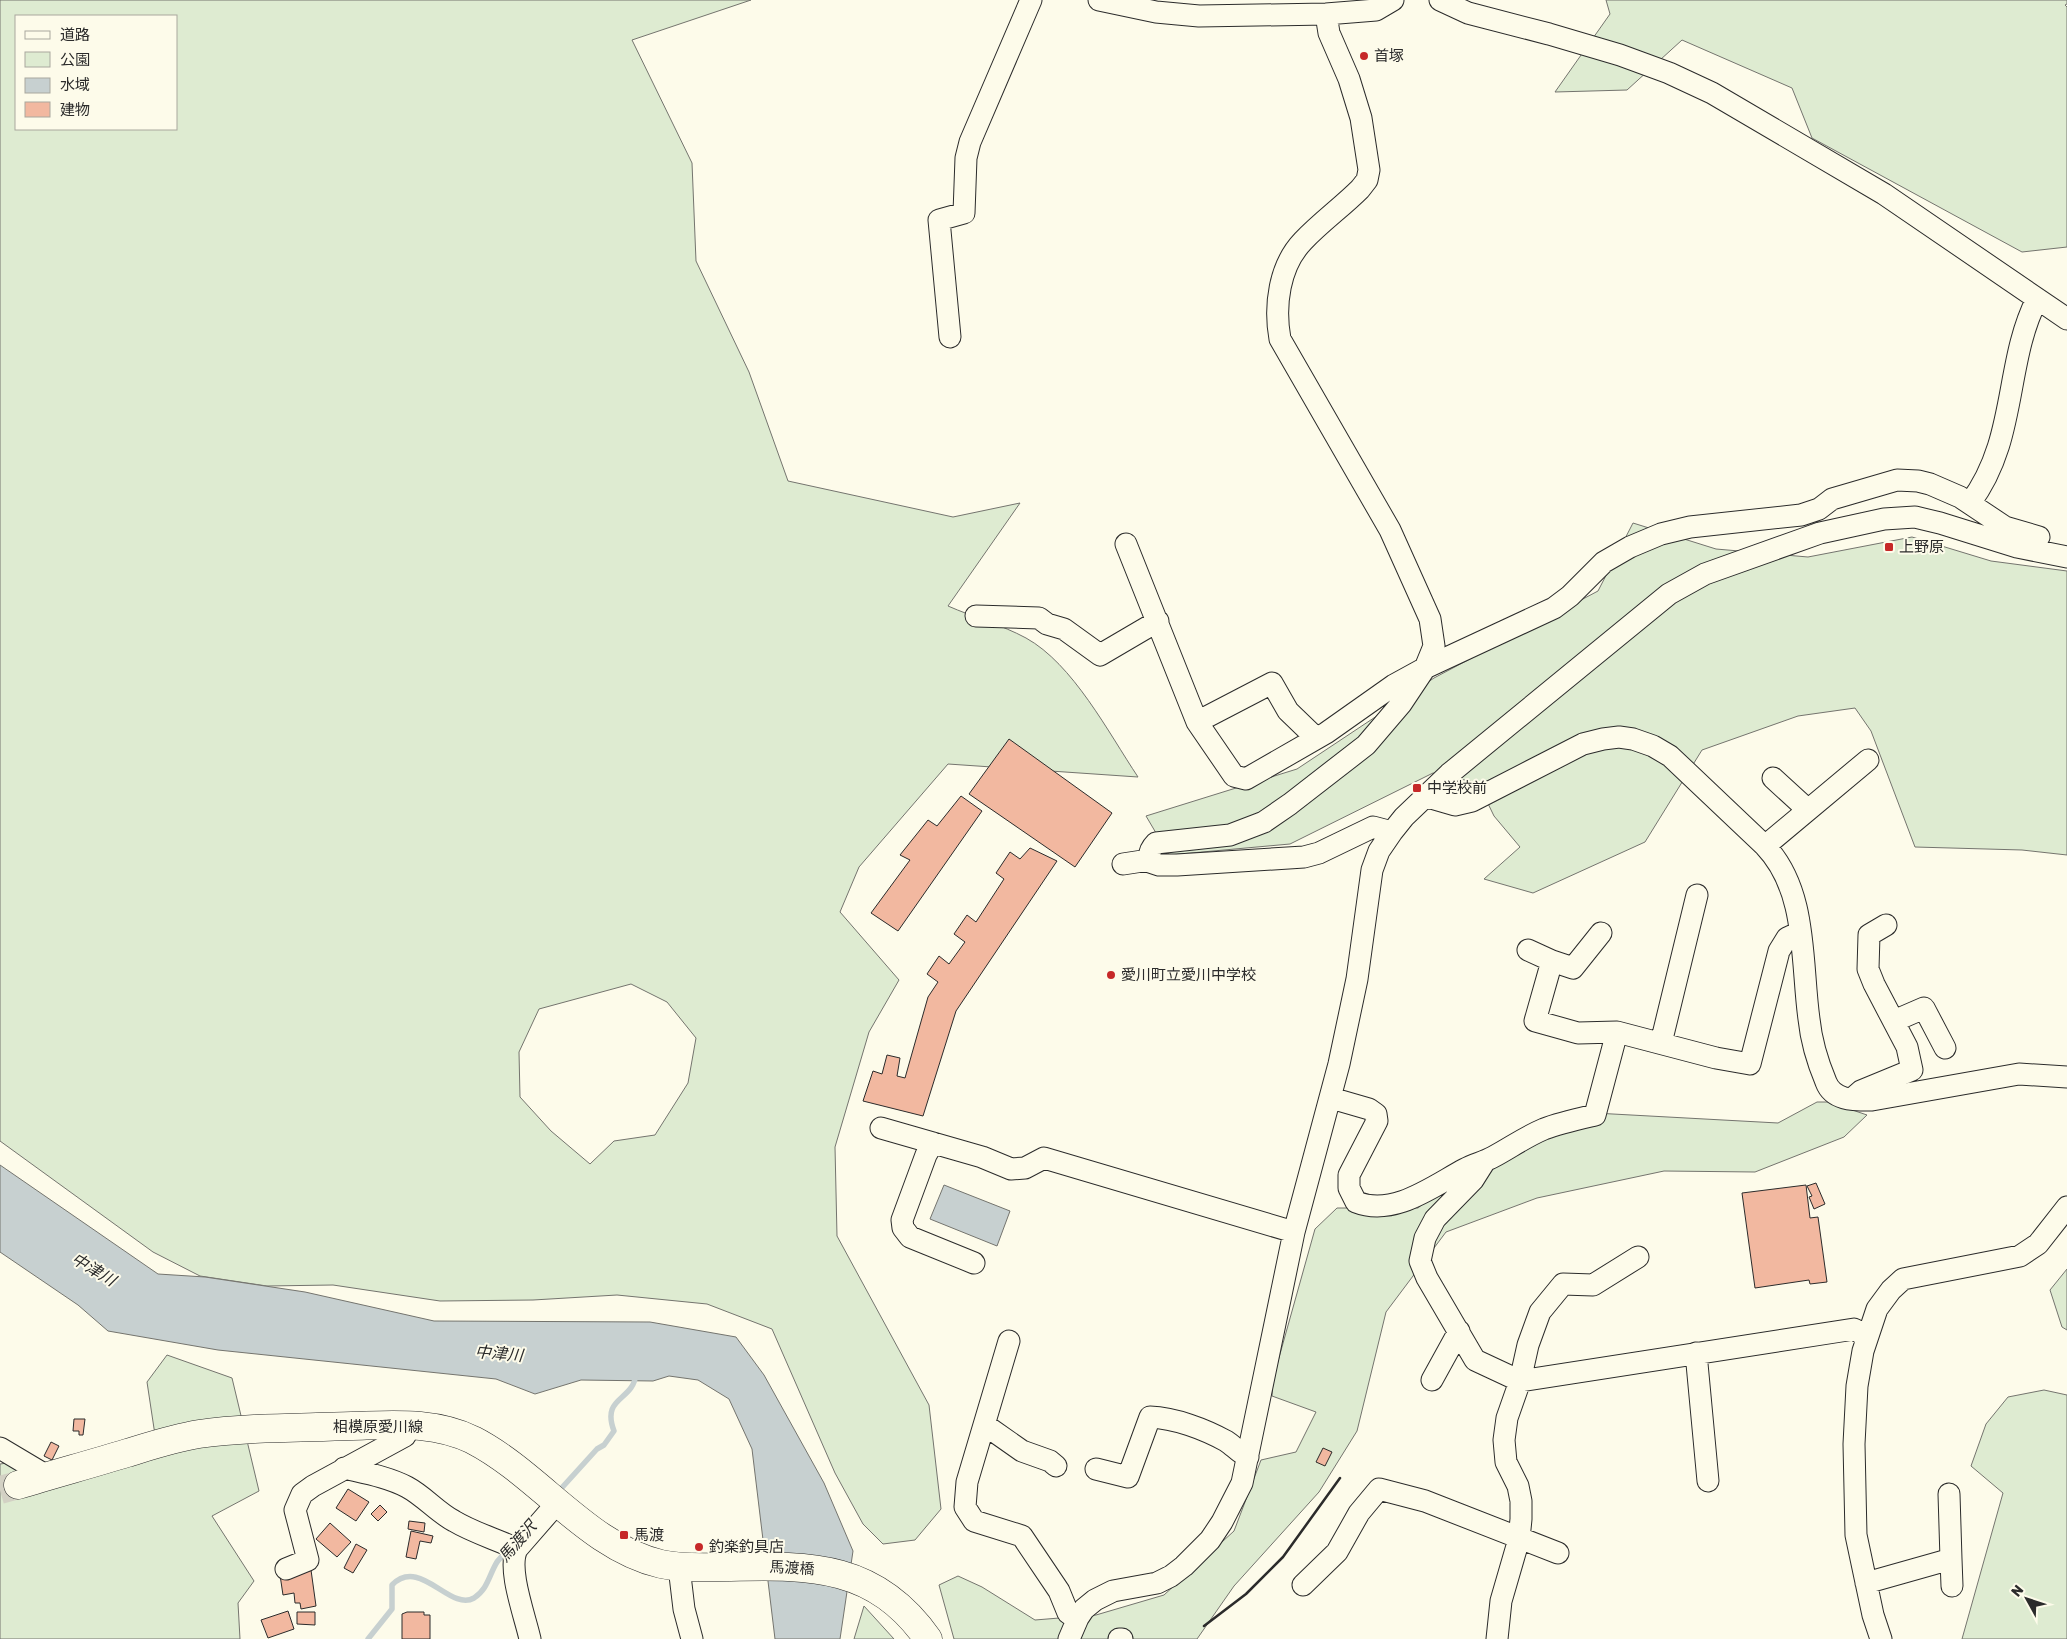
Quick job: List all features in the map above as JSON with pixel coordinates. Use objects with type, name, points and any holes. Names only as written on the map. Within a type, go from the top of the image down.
[{"type":"main road","name":"相模原愛川線","points":[[18,1484],[198,1434],[410,1424],[440,1428],[473,1440],[504,1460],[593,1531],[614,1544],[650,1560],[691,1567]]},
{"type":"main road","name":"馬渡橋","points":[[691,1567],[805,1567],[840,1574],[876,1589],[902,1610],[928,1639]]},
{"type":"street","points":[[950,337],[939,220],[964,213],[966,158],[970,142],[1031,0]]},
{"type":"street","points":[[1102,1],[1156,12],[1199,16],[1326,14],[1376,10],[1393,0]]},
{"type":"street","points":[[1440,0],[1468,13],[1559,36],[1620,55],[1669,73],[1712,93],[1884,194],[2067,319]]},
{"type":"street","points":[[1149,860],[1149,852],[1156,843],[1230,835],[1254,826],[1278,812],[1366,745],[1396,710],[1424,668],[1434,646],[1430,619],[1390,530],[1288,354],[1280,339],[1277,325],[1281,287],[1296,250],[1302,242],[1360,189],[1367,180],[1369,170],[1361,118],[1349,79],[1329,33],[1326,14]]},
{"type":"street","points":[[1970,503],[1992,466],[2000,442],[2026,321],[2037,299]]},
{"type":"street","points":[[1126,544],[1197,722],[1234,776],[1246,779],[1326,733],[1394,685],[1424,668],[1554,608],[1570,596],[1604,562],[1630,547],[1661,534],[1690,527],[1801,515],[1819,509],[1832,500],[1897,480],[1918,481],[1930,484],[1970,503],[1991,519],[2012,531],[2067,543]]},
{"type":"street","points":[[1069,1639],[1078,1618],[1090,1603],[1105,1595],[1130,1587],[1157,1583],[1171,1576],[1184,1566],[1210,1540],[1222,1522],[1242,1483],[1294,1232],[1331,1098],[1357,979],[1372,870],[1379,851],[1392,832],[1424,796],[1669,594],[1705,574],[1820,533],[1876,520],[1901,518],[1915,518],[1940,523],[2017,548],[2067,557]]},
{"type":"street","points":[[976,616],[1039,618],[1047,624],[1064,628],[1100,655],[1158,621]]},
{"type":"street","points":[[1197,722],[1272,683],[1288,711],[1316,738]]},
{"type":"street","points":[[1424,796],[1455,805],[1472,801],[1583,744],[1603,739],[1619,737],[1634,739],[1652,746],[1670,756],[1765,846],[1786,873],[1800,932],[1809,1021],[1824,1077],[1828,1087],[1838,1097],[1851,1100],[1872,1100],[2019,1074],[2067,1076]]},
{"type":"street","points":[[1765,846],[1868,760]]},
{"type":"street","points":[[1773,778],[1808,810]]},
{"type":"street","points":[[1123,864],[1149,860],[1159,865],[1187,865],[1298,858],[1319,853],[1373,827],[1392,832]]},
{"type":"street","points":[[1660,1043],[1696,895]]},
{"type":"street","points":[[1851,1100],[1861,1091],[1912,1070],[1907,1046],[1868,969],[1869,935],[1886,925]]},
{"type":"street","points":[[1552,961],[1535,1020],[1578,1033],[1618,1032],[1716,1058],[1750,1064],[1779,951],[1787,938],[1800,932]]},
{"type":"street","points":[[1528,950],[1573,968],[1601,933]]},
{"type":"street","points":[[1894,1021],[1924,1008],[1945,1048]]},
{"type":"street","points":[[1331,1098],[1369,1109],[1376,1114],[1377,1121],[1349,1175],[1350,1188],[1356,1202],[1367,1207],[1385,1205],[1408,1199],[1438,1186],[1467,1168],[1485,1162],[1514,1143],[1545,1129],[1595,1115],[1618,1032]]},
{"type":"street","points":[[881,1128],[982,1158],[1011,1169],[1025,1168],[1044,1158],[1294,1232]]},
{"type":"street","points":[[933,1143],[926,1155],[902,1220],[903,1228],[910,1237],[974,1263]]},
{"type":"street","points":[[1485,1162],[1473,1180],[1435,1219],[1425,1238],[1420,1261],[1427,1278],[1475,1360],[1520,1381],[1854,1329],[1867,1337]]},
{"type":"street","points":[[1881,1639],[1873,1615],[1856,1535],[1854,1444],[1857,1386],[1862,1351],[1878,1308],[1883,1299],[1903,1279],[2020,1256],[2038,1244],[2067,1207]]},
{"type":"street","points":[[1497,1639],[1501,1601],[1519,1539],[1521,1501],[1518,1486],[1506,1462],[1504,1440],[1507,1418],[1520,1381],[1528,1345],[1540,1312],[1562,1284],[1593,1285],[1638,1257]]},
{"type":"street","points":[[1432,1380],[1459,1331]]},
{"type":"street","points":[[1010,1341],[967,1482],[965,1507],[974,1521],[1022,1536],[1059,1592],[1068,1613],[1078,1618]]},
{"type":"street","points":[[1696,1354],[1708,1481]]},
{"type":"street","points":[[1096,1469],[1130,1480],[1150,1417],[1161,1418],[1204,1431],[1228,1442],[1240,1454],[1248,1457]]},
{"type":"street","points":[[286,1569],[308,1560],[295,1510],[302,1494],[344,1468],[405,1436],[410,1424]]},
{"type":"street","points":[[985,1425],[1022,1451],[1050,1461],[1056,1466]]},
{"type":"street","points":[[0,1448],[47,1476]]},
{"type":"street","points":[[344,1468],[408,1487],[451,1520],[474,1532],[492,1537],[517,1548]]},
{"type":"street","points":[[1303,1585],[1337,1552],[1359,1513],[1379,1489],[1425,1501],[1558,1553]]},
{"type":"street","points":[[1949,1494],[1952,1586]]},
{"type":"street","points":[[530,1639],[512,1566],[513,1556],[517,1548],[558,1502]]},
{"type":"street","points":[[1866,1583],[1950,1559]]},
{"type":"street","points":[[691,1567],[684,1609],[692,1639]]},
{"type":"green space","points":[[0,0],[751,0],[632,40],[692,163],[696,261],[749,372],[788,481],[953,517],[1020,503],[948,606],[1017,633],[1043,650],[1059,664],[1102,720],[1138,777],[948,764],[859,867],[840,912],[899,980],[869,1032],[835,1147],[837,1236],[929,1405],[941,1509],[915,1540],[883,1544],[863,1524],[835,1473],[772,1329],[707,1304],[617,1295],[533,1300],[440,1301],[333,1285],[267,1286],[200,1276],[153,1252],[0,1141]],"holes":[[[631,984],[667,1002],[696,1038],[688,1083],[655,1135],[614,1141],[590,1164],[551,1131],[520,1097],[519,1052],[539,1009]]]},
{"type":"green space","points":[[1606,0],[2067,0],[2065,5],[2067,7],[2067,247],[2022,252],[1812,138],[1792,88],[1682,40],[1627,90],[1555,92],[1610,14]]},
{"type":"green space","points":[[1633,523],[1716,549],[1808,557],[1912,537],[1991,561],[2067,571],[2067,855],[2022,850],[1915,847],[1871,731],[1855,708],[1798,716],[1702,750],[1645,842],[1533,893],[1484,879],[1520,847],[1494,816],[1478,783],[1433,773],[1290,844],[1169,855],[1146,816],[1297,769],[1434,678],[1598,591]]},
{"type":"green space","points":[[1817,1102],[1829,1102],[1867,1115],[1844,1137],[1755,1172],[1664,1171],[1537,1198],[1446,1232],[1386,1312],[1357,1431],[1319,1492],[1234,1586],[1197,1639],[954,1639],[939,1585],[958,1576],[982,1587],[1035,1620],[1096,1615],[1164,1595],[1234,1531],[1261,1460],[1296,1452],[1316,1412],[1272,1396],[1273,1379],[1315,1229],[1337,1208],[1418,1208],[1494,1145],[1576,1112],[1778,1123]]},
{"type":"green space","points":[[2067,1269],[2067,1330],[2062,1327],[2050,1290]]},
{"type":"green space","points":[[167,1355],[232,1378],[259,1491],[212,1516],[254,1581],[238,1603],[240,1639],[0,1639],[0,1464],[7,1463],[56,1488],[155,1435],[147,1382]]},
{"type":"green space","points":[[2044,1390],[2067,1395],[2067,1639],[1962,1639],[2003,1493],[1971,1466],[1986,1424],[2008,1397]]},
{"type":"green space","points":[[864,1606],[894,1639],[854,1639]]},
{"type":"water","name":"中津川","points":[[0,1165],[158,1274],[205,1277],[305,1292],[434,1321],[650,1322],[736,1337],[764,1375],[824,1483],[853,1551],[840,1639],[775,1639],[752,1449],[729,1399],[698,1380],[669,1376],[653,1381],[581,1380],[535,1394],[496,1379],[218,1350],[108,1331],[78,1305],[0,1252]]},
{"type":"water","points":[[944,1185],[1010,1211],[997,1246],[930,1219]]},
{"type":"building","points":[[1009,739],[1112,813],[1075,867],[969,794]]},
{"type":"building","points":[[961,796],[982,811],[898,931],[871,913],[910,860],[900,855],[928,820],[937,826]]},
{"type":"building","points":[[1030,848],[1057,861],[956,1011],[923,1116],[863,1101],[873,1071],[882,1074],[887,1055],[900,1058],[897,1076],[905,1078],[928,997],[938,982],[927,974],[939,956],[949,964],[965,942],[954,934],[967,915],[976,922],[1004,879],[996,873],[1010,852],[1020,859]]},
{"type":"building","points":[[1816,1183],[1825,1204],[1814,1209],[1809,1197],[1812,1196],[1807,1186]]},
{"type":"building","points":[[1806,1185],[1810,1218],[1818,1217],[1827,1282],[1810,1284],[1809,1280],[1755,1288],[1742,1193]]},
{"type":"building","points":[[74,1419],[85,1419],[83,1435],[79,1435],[79,1431],[73,1431]]},
{"type":"building","points":[[51,1442],[59,1446],[52,1460],[44,1456]]},
{"type":"building","points":[[1323,1448],[1332,1452],[1325,1466],[1316,1462]]},
{"type":"building","points":[[348,1489],[369,1502],[356,1521],[336,1508]]},
{"type":"building","points":[[380,1505],[387,1512],[378,1521],[371,1514]]},
{"type":"building","points":[[409,1521],[425,1523],[424,1532],[408,1529]]},
{"type":"building","points":[[330,1523],[351,1542],[337,1557],[316,1539]]},
{"type":"building","points":[[411,1531],[433,1536],[431,1543],[420,1541],[416,1559],[406,1557]]},
{"type":"building","points":[[356,1544],[367,1550],[353,1573],[344,1568]]},
{"type":"building","points":[[311,1570],[316,1606],[301,1609],[300,1603],[295,1603],[294,1593],[283,1595],[280,1575]]},
{"type":"building","points":[[288,1611],[294,1629],[268,1638],[261,1620]]},
{"type":"building","points":[[297,1612],[315,1612],[315,1625],[297,1624]]},
{"type":"building","points":[[407,1612],[424,1612],[424,1615],[430,1615],[430,1639],[402,1639],[402,1614]]},
{"type":"waterway","name":"馬渡沢","points":[[558,1492],[597,1449],[604,1445],[614,1431],[611,1420],[614,1405],[634,1383],[636,1374]]},
{"type":"waterway","name":"馬渡沢","points":[[368,1639],[392,1609],[392,1585],[403,1578],[413,1577],[424,1580],[455,1598],[465,1600],[474,1598],[488,1582],[497,1562],[508,1550]]},
{"type":"tunnel","points":[[0,1490],[18,1485]]},
{"type":"wall","points":[[1204,1626],[1246,1594],[1283,1557],[1340,1478]]},
{"type":"place","name":"首塚","points":[[1364,56]]},
{"type":"place","name":"上野原","points":[[1889,547]]},
{"type":"place","name":"中学校前","points":[[1417,788]]},
{"type":"place","name":"愛川町立愛川中学校","points":[[1111,975]]},
{"type":"place","name":"馬渡","points":[[624,1535]]},
{"type":"place","name":"釣楽釣具店","points":[[699,1547]]}]
